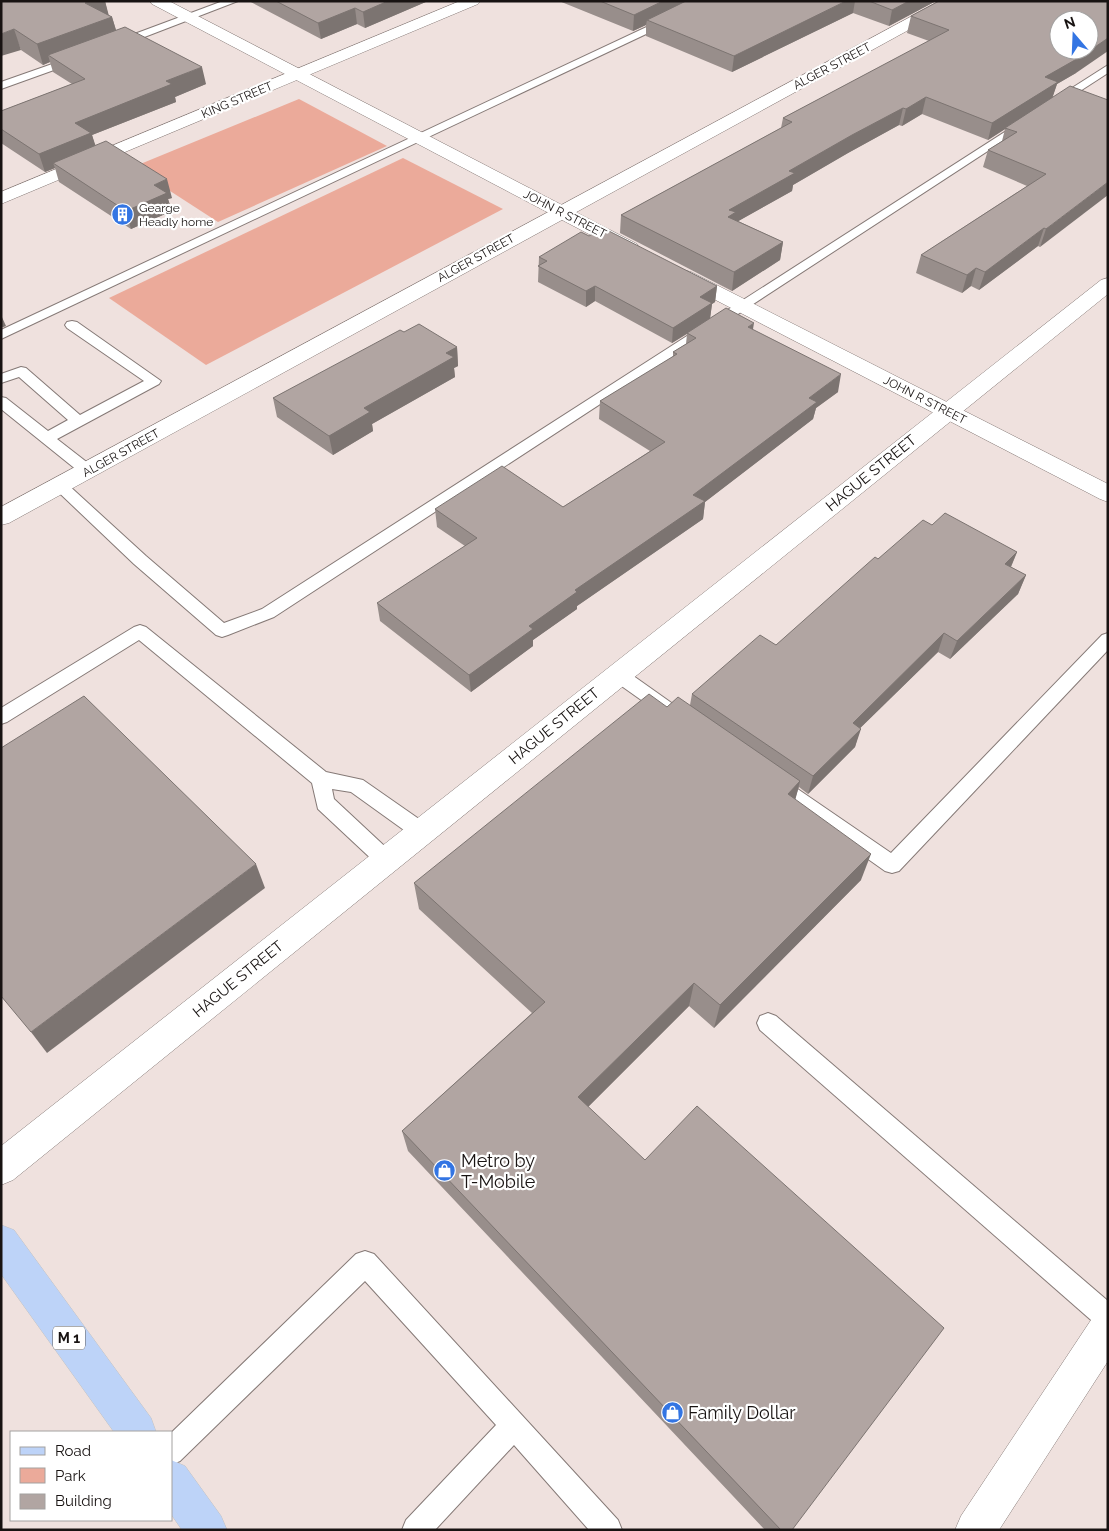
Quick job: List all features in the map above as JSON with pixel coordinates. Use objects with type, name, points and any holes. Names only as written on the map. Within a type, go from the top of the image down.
[{"type":"main road","name":"M 1","points":[[1,1243],[136,1431]]},
{"type":"main road","points":[[172,1481],[207,1530]]},
{"type":"street","name":"JOHN R STREET","points":[[157,1],[647,257]]},
{"type":"street","name":"KING STREET","points":[[1,199],[473,1]]},
{"type":"street","name":"ALGER STREET","points":[[1,518],[560,212],[951,1]]},
{"type":"street","name":"JOHN R STREET","points":[[664,266],[1108,494]]},
{"type":"street","name":"HAGUE STREET","points":[[1,1168],[1108,284]]},
{"type":"street","points":[[975,1530],[1108,1327]]},
{"type":"lane","points":[[109,47],[233,1]]},
{"type":"lane","points":[[1,335],[711,1]]},
{"type":"lane","points":[[1,86],[82,57]]},
{"type":"lane","points":[[60,486],[140,560],[222,631],[268,613],[1108,68]]},
{"type":"lane","points":[[47,438],[154,381],[72,325]]},
{"type":"lane","points":[[1,379],[21,371],[78,421]]},
{"type":"lane","points":[[1,401],[88,471]]},
{"type":"lane","points":[[1,717],[140,631],[321,778],[356,785],[422,832]]},
{"type":"lane","points":[[765,776],[892,865],[1108,639]]},
{"type":"lane","points":[[619,675],[685,721]]},
{"type":"lane","points":[[321,778],[325,803],[386,860]]},
{"type":"lane","points":[[768,1023],[1108,1318]]},
{"type":"lane","points":[[172,1451],[365,1262],[608,1530]]},
{"type":"lane","points":[[416,1530],[514,1425]]},
{"type":"green space","points":[[299,99],[387,146],[218,222],[133,167]]},
{"type":"green space","points":[[403,158],[503,209],[206,365],[109,298]]},
{"type":"building","points":[[1,1],[90,1],[85,3],[112,17],[37,44],[14,29],[1,34]]},
{"type":"building","points":[[276,1],[388,1],[363,12],[355,8],[318,23]]},
{"type":"building","points":[[600,1],[663,1],[634,15]]},
{"type":"building","points":[[686,1],[846,1],[734,56],[647,20]]},
{"type":"building","points":[[869,1],[909,1],[892,10]]},
{"type":"building","points":[[939,1],[1108,1],[1108,38],[1099,44],[1099,10],[1049,10],[1049,60],[1075,60],[1045,77],[1058,82],[992,123],[926,97],[906,109],[903,108],[852,135],[789,171],[795,173],[729,210],[736,212],[728,217],[783,242],[734,272],[621,215],[792,122],[783,118],[949,30],[911,16]]},
{"type":"building","points":[[125,27],[202,67],[166,81],[172,84],[75,123],[91,133],[39,154],[1,129],[1,111],[85,79],[48,55]]},
{"type":"building","points":[[1070,86],[1108,100],[1108,182],[985,272],[976,268],[967,275],[921,255],[1046,174],[988,150],[1017,132],[1005,128]]},
{"type":"building","points":[[106,141],[167,179],[154,185],[167,193],[126,211],[53,163]]},
{"type":"building","points":[[603,228],[717,286],[700,297],[712,303],[673,328],[595,286],[586,291],[538,266],[547,261],[539,257],[581,232],[589,236]]},
{"type":"building","points":[[726,308],[754,323],[748,327],[841,374],[809,398],[817,402],[693,495],[705,501],[575,590],[577,592],[529,626],[533,629],[469,675],[377,603],[477,538],[435,509],[502,466],[563,507],[665,442],[600,401],[677,354],[673,352],[696,338],[687,333]]},
{"type":"building","points":[[419,324],[457,347],[446,353],[454,357],[364,408],[370,412],[329,436],[273,398],[400,330],[404,332]]},
{"type":"building","points":[[945,513],[1017,552],[1005,564],[1026,575],[957,641],[944,633],[853,723],[861,729],[813,776],[692,694],[760,635],[776,645],[875,557],[878,559],[923,520],[932,525]]},
{"type":"building","points":[[649,694],[667,707],[678,697],[800,781],[788,794],[871,854],[720,1005],[694,983],[578,1097],[645,1160],[697,1106],[944,1328],[792,1530],[781,1530],[402,1131],[545,1002],[414,883]]},
{"type":"building","points":[[84,696],[256,864],[31,1032],[1,996],[1,748]]},
{"type":"place","name":"Gearge Headly home","points":[[123,215]]},
{"type":"place","name":"Metro by T-Mobile","points":[[445,1171]]},
{"type":"place","name":"Family Dollar","points":[[672,1413]]}]
